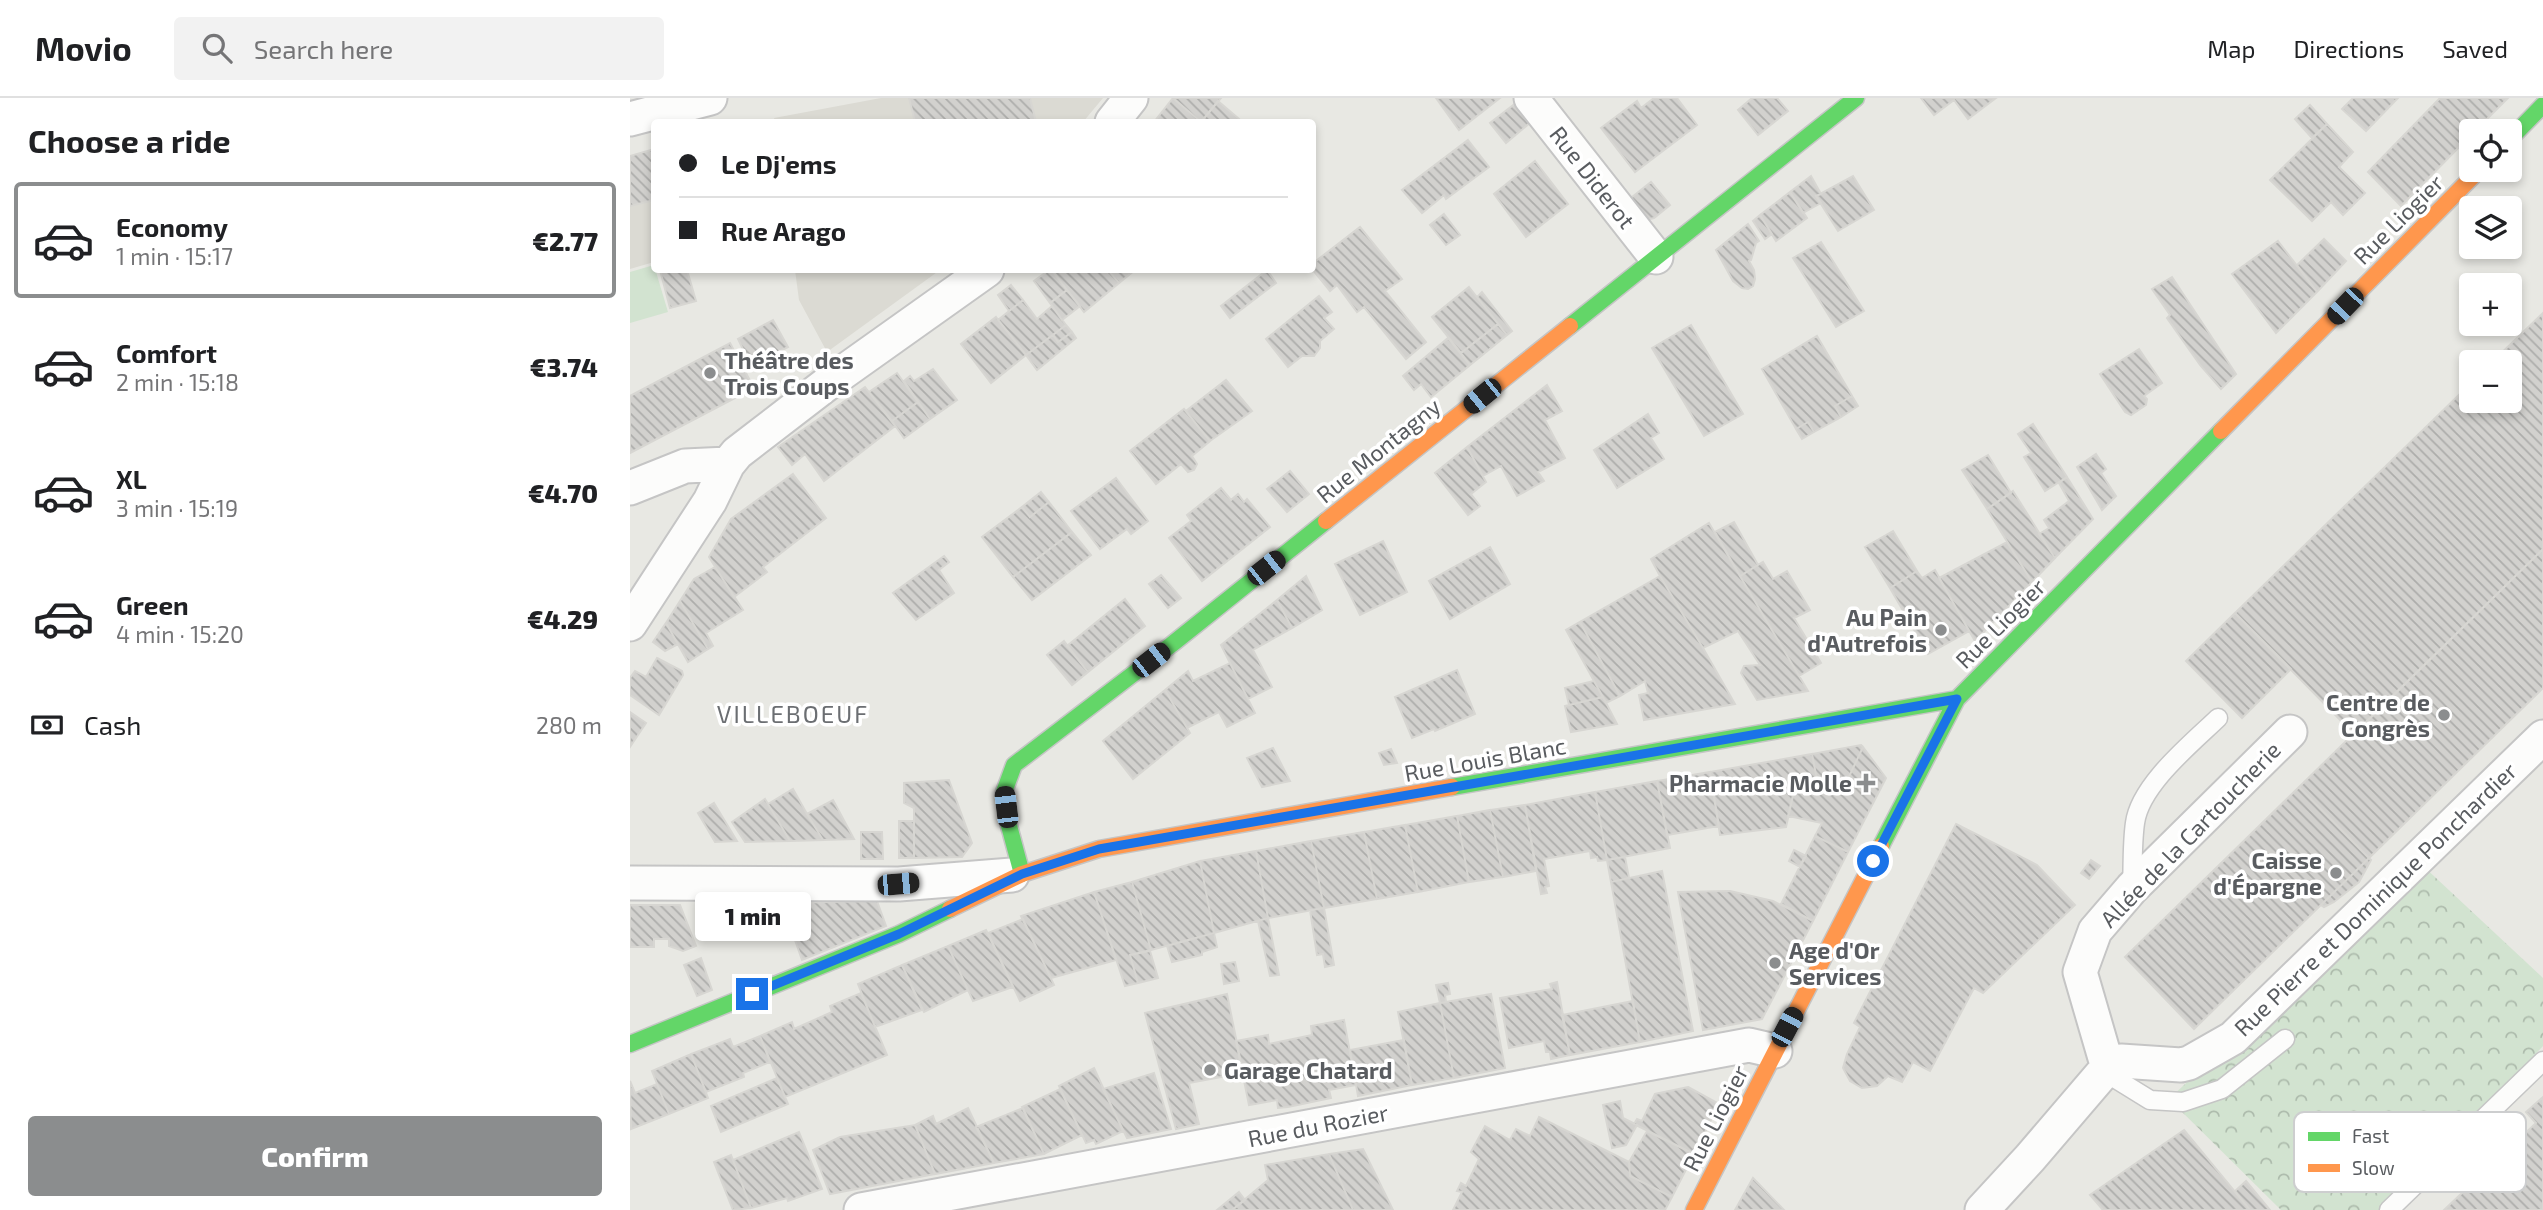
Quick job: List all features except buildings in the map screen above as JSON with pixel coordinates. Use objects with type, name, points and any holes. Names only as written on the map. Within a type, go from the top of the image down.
[{"type":"street","points":[[630,118],[710,98]]},
{"type":"street","points":[[1114,119],[1131,98]]},
{"type":"street","name":"Rue Diderot","points":[[1531,98],[1656,257]]},
{"type":"street","name":"Rue Montagny","points":[[1022,874],[1008,822],[1004,792],[1014,765],[1171,645],[1856,98]]},
{"type":"street","points":[[2522,127],[2543,105]]},
{"type":"street","name":"Rue Liogier","points":[[1693,1210],[1957,699],[2467,182]]},
{"type":"street","points":[[630,624],[710,501],[728,464],[737,453],[828,383],[983,273]]},
{"type":"street","points":[[630,488],[685,466],[728,464]]},
{"type":"street","name":"Rue Louis Blanc","points":[[630,1044],[899,934],[1022,874],[1099,849],[1957,699]]},
{"type":"street","name":"Allée de la Cartoucherie","points":[[2111,1068],[2080,972],[2095,931],[2132,888],[2290,732]]},
{"type":"street","name":"Rue Pierre et Dominique Ponchardier","points":[[2111,1068],[2181,1065],[2233,1038],[2543,737]]},
{"type":"street","points":[[630,883],[898,884],[1022,874]]},
{"type":"street","name":"Rue du Rozier","points":[[861,1210],[1749,1045],[1775,1051]]},
{"type":"street","points":[[1982,1210],[2111,1068]]},
{"type":"lane","points":[[2132,888],[2135,821],[2144,797],[2158,778],[2218,718]]},
{"type":"lane","points":[[2111,1068],[2150,1100],[2183,1102],[2222,1089],[2285,1039]]},
{"type":"lane","points":[[2490,1112],[2543,1060]]},
{"type":"lane","points":[[2389,1210],[2407,1192]]},
{"type":"shaded area","points":[[881,98],[1103,98],[1086,119],[774,118]]},
{"type":"shaded area","points":[[651,150],[651,263],[630,269],[630,156]]},
{"type":"shaded area","points":[[795,273],[936,273],[827,352],[799,300]]},
{"type":"green space","points":[[651,266],[651,273],[656,273],[668,312],[630,323],[630,272]]},
{"type":"green space","points":[[2421,864],[2543,978],[2543,1046],[2482,1112],[2294,1112],[2294,1192],[2409,1192],[2392,1210],[2281,1210],[2169,1099]]},
{"type":"traffic: fast","points":[[1570,326],[1856,98]]},
{"type":"traffic: fast","points":[[2522,127],[2543,105]]},
{"type":"traffic: fast","points":[[1881,846],[1957,699],[2221,431]]},
{"type":"traffic: fast","points":[[1022,874],[1008,822],[1004,792],[1014,765],[1171,645],[1326,521]]},
{"type":"traffic: fast","points":[[1452,787],[1957,699]]},
{"type":"traffic: fast","points":[[630,1044],[899,934],[950,909]]},
{"type":"traffic: slow","points":[[2221,431],[2467,182]]},
{"type":"traffic: slow","points":[[1326,521],[1570,326]]},
{"type":"traffic: slow","points":[[950,909],[1022,874],[1099,849],[1452,787]]},
{"type":"traffic: slow","points":[[1694,1210],[1881,846]]},
{"type":"place","name":"Théâtre des Trois Coups","points":[[710,373]]},
{"type":"place","name":"Au Pain d'Autrefois","points":[[1941,630]]},
{"type":"place","name":"Centre de Congrès","points":[[2444,715]]},
{"type":"place","name":"Pharmacie Molle","points":[[1866,783]]},
{"type":"place","name":"Caisse d'Épargne","points":[[2336,873]]},
{"type":"place","name":"Age d'Or Services","points":[[1775,963]]},
{"type":"place","name":"Garage Chatard","points":[[1210,1070]]},
{"type":"district","name":"VILLEBOEUF","points":[[793,713]]},
{"type":"route","points":[[752,994],[899,934],[1022,874],[1099,849],[1957,699],[1873,861]]}]
